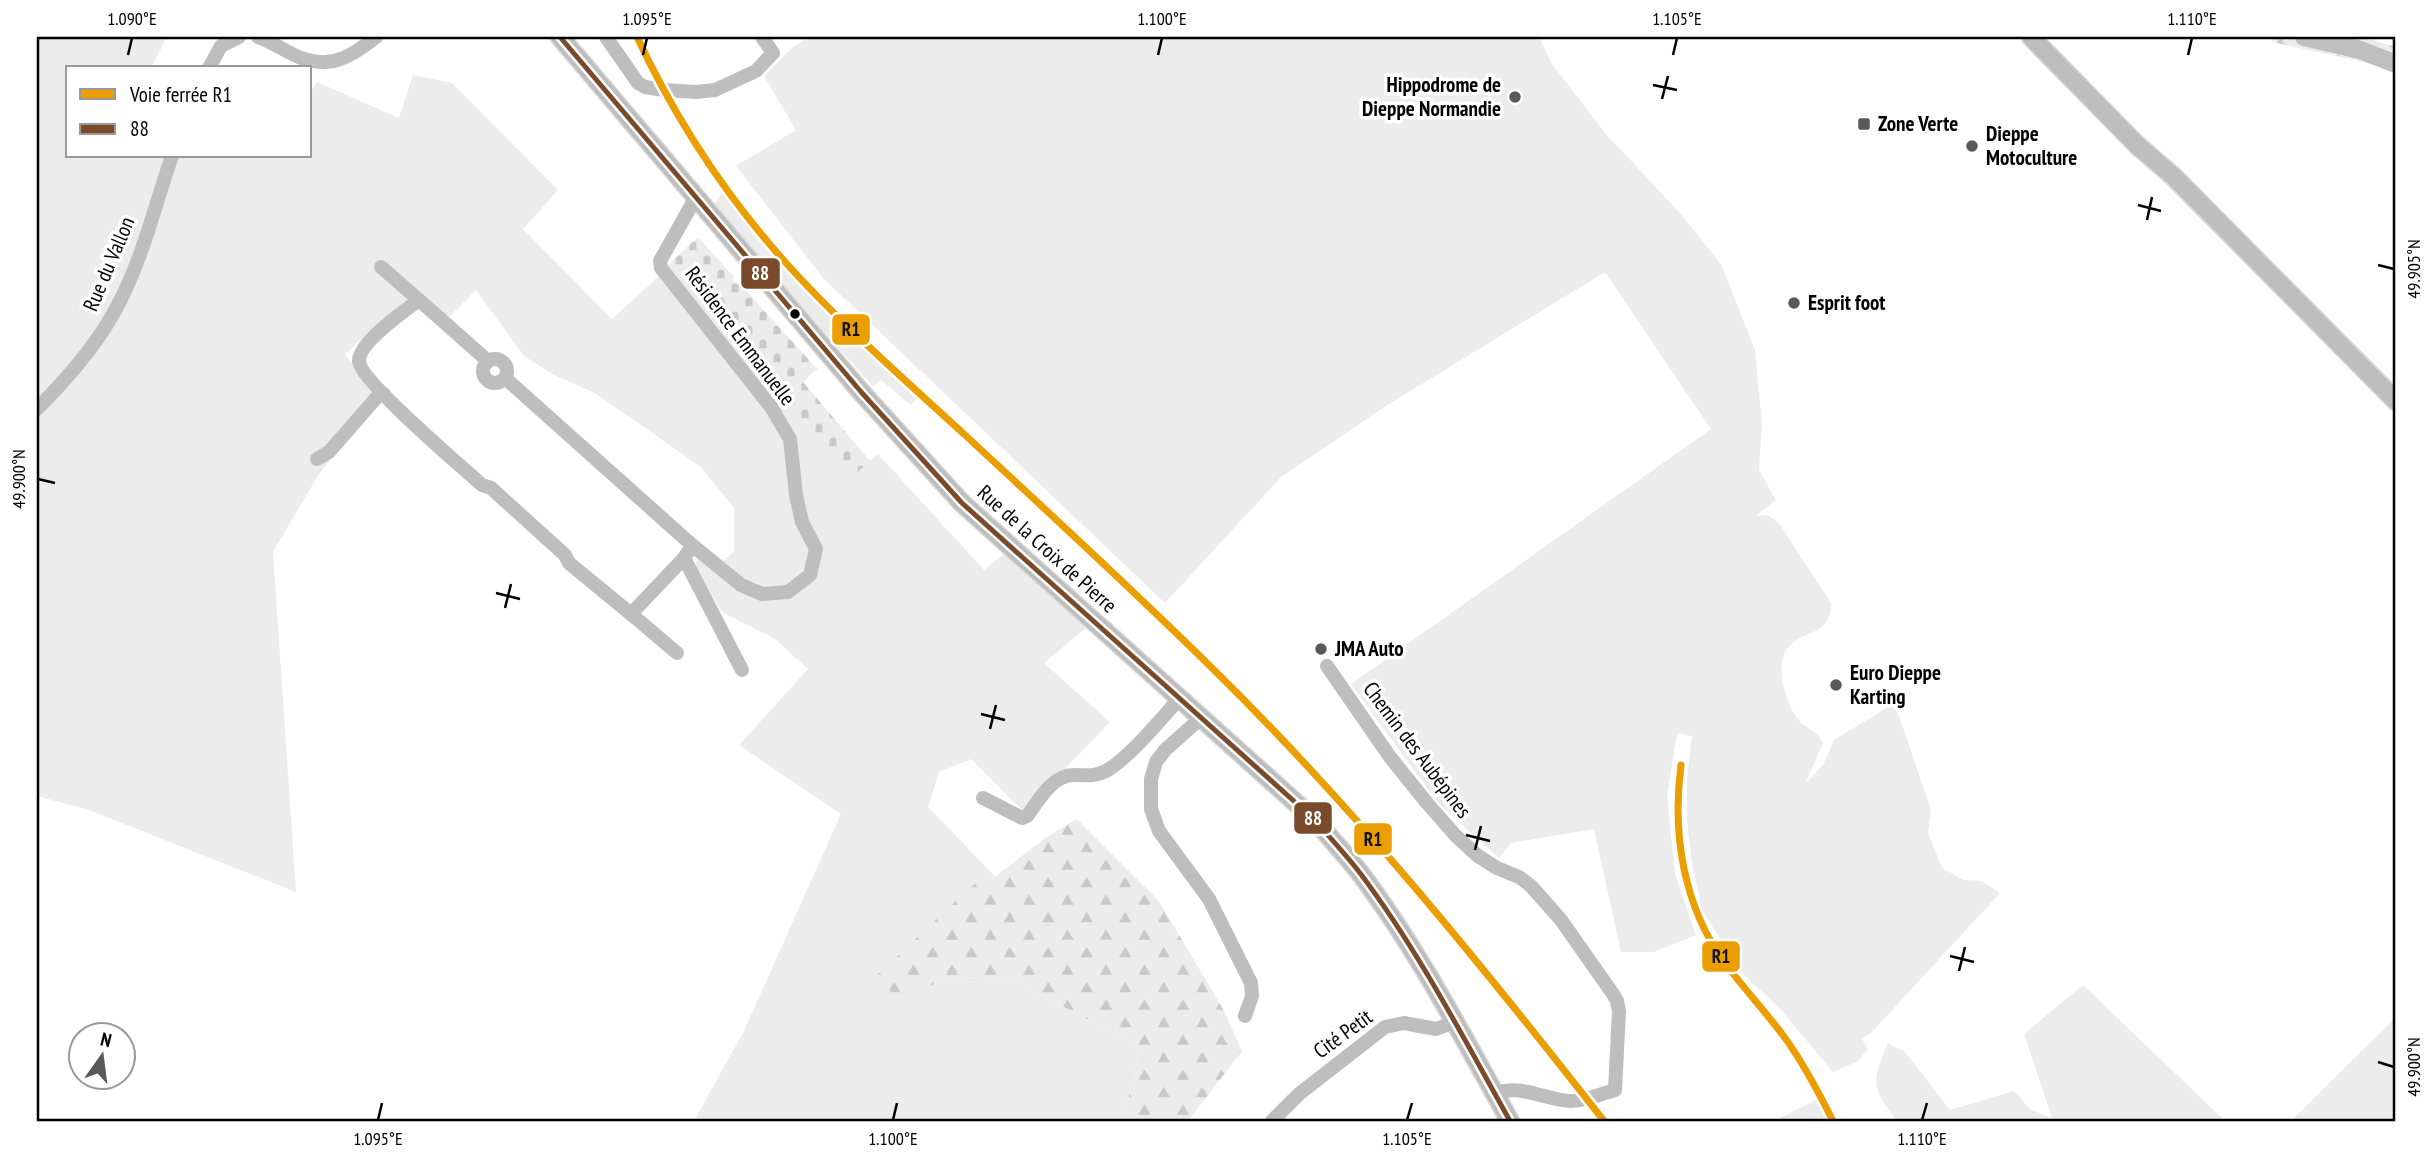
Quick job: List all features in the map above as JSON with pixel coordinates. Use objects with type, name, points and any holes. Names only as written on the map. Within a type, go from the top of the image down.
[{"type":"main road","name":"Rue de la Croix de Pierre","points":[[560,37],[862,393],[962,503],[1315,820],[1359,872],[1398,928],[1455,1022],[1510,1121]]},
{"type":"main road","points":[[2031,37],[2396,401]]},
{"type":"main road","points":[[2045,37],[2084,79],[2108,113]]},
{"type":"street","points":[[210,66],[221,46],[239,37]]},
{"type":"street","points":[[258,37],[304,59],[337,61],[353,56],[376,37]]},
{"type":"street","points":[[606,37],[638,83],[664,90],[696,92],[715,90],[756,71],[773,53],[762,37]]},
{"type":"street","name":"Rue du Vallon","points":[[37,409],[65,381],[119,304],[171,158]]},
{"type":"street","name":"Résidence Emmanuelle","points":[[381,267],[488,360],[483,372],[487,380],[496,383],[505,378],[692,545],[741,585],[762,594],[788,592],[810,575],[816,549],[799,508],[790,439],[771,407],[661,268],[660,261],[696,197]]},
{"type":"street","points":[[419,300],[396,317],[361,352],[359,363],[363,373],[482,485],[491,488],[565,555],[569,563],[677,653]]},
{"type":"street","points":[[317,459],[330,452],[377,397],[384,394]]},
{"type":"street","points":[[631,614],[684,558],[692,545]]},
{"type":"street","points":[[684,558],[742,670]]},
{"type":"street","name":"Chemin des Aubépines","points":[[1327,666],[1390,757],[1427,803],[1478,856],[1519,877],[1531,887],[1561,920],[1617,1001],[1619,1011],[1615,1090],[1573,1101],[1512,1089],[1494,1094]]},
{"type":"street","points":[[984,798],[1022,818],[1027,816],[1058,779],[1070,775],[1095,775],[1117,764],[1179,699]]},
{"type":"street","points":[[1201,718],[1165,750],[1156,762],[1151,779],[1152,809],[1159,831],[1209,899],[1251,983],[1252,996],[1245,1016]]},
{"type":"street","name":"Cité Petit","points":[[1272,1121],[1298,1094],[1385,1027],[1405,1023],[1436,1028],[1455,1022]]},
{"type":"green space","points":[[37,37],[167,37],[152,66],[66,66],[66,158],[312,158],[312,90],[317,82],[399,118],[413,75],[452,83],[558,190],[523,229],[612,319],[671,262],[755,351],[752,357],[851,477],[878,454],[984,570],[1005,553],[1087,627],[1044,663],[1110,722],[1024,812],[971,759],[939,772],[928,807],[989,870],[876,977],[899,998],[943,981],[978,977],[1019,983],[1141,1048],[1126,1107],[1113,1121],[694,1121],[744,1031],[841,814],[739,745],[808,669],[775,639],[723,613],[695,570],[696,562],[700,559],[714,570],[734,551],[734,508],[701,467],[595,393],[552,374],[524,356],[476,290],[447,319],[419,290],[345,354],[377,397],[319,474],[273,552],[296,892],[89,810],[37,796]]},
{"type":"green space","points":[[809,37],[1539,37],[1552,64],[1605,133],[1678,211],[1721,264],[1755,350],[1762,424],[1759,470],[1776,500],[1756,516],[1767,515],[1779,523],[1831,603],[1826,623],[1790,646],[1782,662],[1784,687],[1793,712],[1823,743],[1805,784],[1823,765],[1834,740],[1893,704],[1931,810],[1928,833],[1942,868],[1964,880],[1982,881],[2000,893],[1871,1033],[1862,1039],[1868,1049],[1858,1061],[1833,1072],[1782,1011],[1742,973],[1702,910],[1687,823],[1687,778],[1692,736],[1677,733],[1667,796],[1675,874],[1696,935],[1654,952],[1621,952],[1594,829],[1511,843],[1499,858],[1438,803],[1351,684],[1711,429],[1605,272],[1384,407],[1280,478],[1165,603],[824,279],[736,166],[796,130],[764,76],[792,48]]},
{"type":"green space","points":[[2272,37],[2364,37],[2396,47],[2396,69],[2272,42]]},
{"type":"green space","points":[[723,190],[766,247],[790,273],[839,324],[917,397],[911,405],[881,380],[873,386],[771,274],[714,206]]},
{"type":"green space","points":[[698,237],[733,276],[734,282],[740,284],[817,369],[803,382],[870,461],[851,478],[752,357],[755,351],[671,262]]},
{"type":"green space","points":[[1077,819],[1159,901],[1223,1009],[1242,1051],[1188,1121],[1113,1121],[1126,1107],[1141,1048],[1019,983],[978,977],[943,981],[899,999],[875,977],[989,870],[995,877],[1045,838]]},
{"type":"green space","points":[[2083,985],[2225,1121],[1898,1121],[1882,1101],[1878,1092],[1877,1076],[1888,1043],[1905,1052],[1950,1110],[2014,1091],[2031,1110],[2052,1118],[2024,1034]]},
{"type":"green space","points":[[2396,1017],[2396,1121],[2291,1121]]},
{"type":"green space","points":[[1816,1100],[1828,1121],[1774,1121]]},
{"type":"waterway","points":[[2304,37],[2360,50],[2396,64]]},
{"type":"rail line","name":"R1","points":[[637,37],[668,97],[703,155],[742,210],[786,263],[851,329],[1120,579],[1264,720],[1415,888],[1604,1121]]},
{"type":"rail line","name":"R1","points":[[1681,765],[1678,817],[1680,843],[1690,893],[1699,918],[1725,963],[1792,1048],[1833,1121]]},
{"type":"transit line","name":"88","points":[[560,37],[862,393],[962,503],[1315,820],[1360,873],[1401,932],[1510,1121]]},
{"type":"place","name":"Hippodrome de Dieppe Normandie","points":[[1515,97]]},
{"type":"place","name":"Zone Verte","points":[[1864,124]]},
{"type":"place","name":"Dieppe Motoculture","points":[[1972,146]]},
{"type":"place","name":"Esprit foot","points":[[1794,303]]},
{"type":"place","name":"JMA Auto","points":[[1321,649]]},
{"type":"place","name":"Euro Dieppe Karting","points":[[1836,685]]}]
